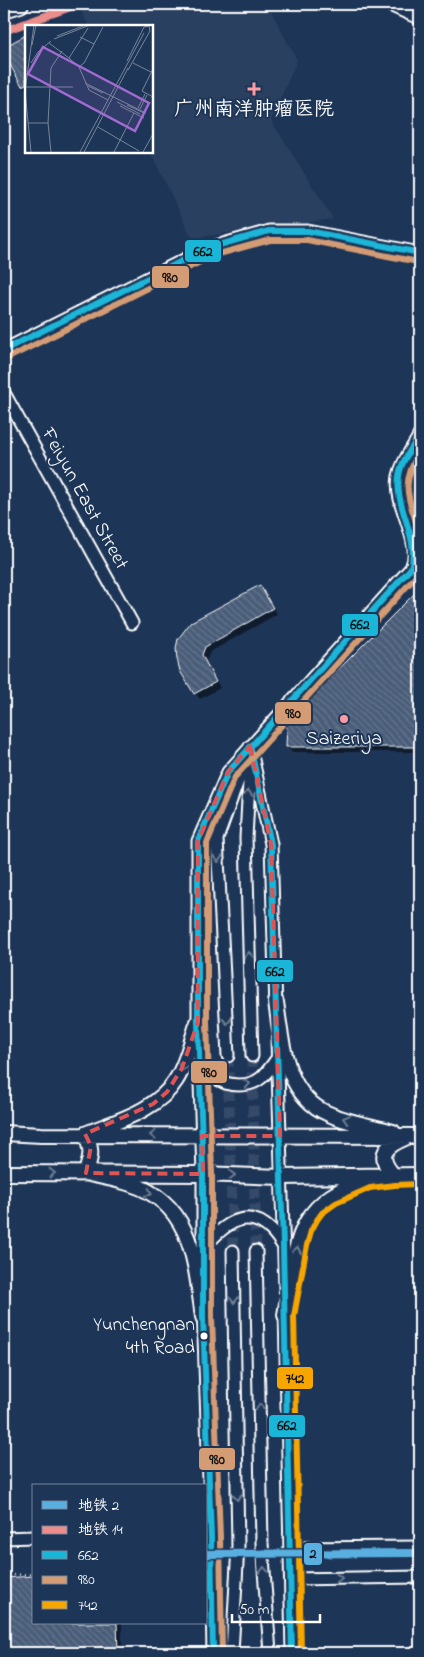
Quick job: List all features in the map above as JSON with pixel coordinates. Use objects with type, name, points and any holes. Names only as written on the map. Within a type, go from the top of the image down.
[{"type":"highway","points":[[4,9],[20,4]]},
{"type":"main road","points":[[391,4],[420,17]]},
{"type":"main road","points":[[276,1002],[286,1064],[306,1099],[317,1108],[329,1114],[415,1136]]},
{"type":"main road","points":[[85,1134],[140,1111],[157,1101],[167,1092],[177,1079],[182,1068],[198,1022]]},
{"type":"main road","points":[[4,1133],[41,1135],[415,1136]]},
{"type":"main road","points":[[85,1134],[91,1146],[86,1173]]},
{"type":"main road","points":[[394,1176],[384,1162],[384,1154],[390,1146],[415,1136]]},
{"type":"main road","points":[[4,1173],[203,1174],[281,1177],[420,1175]]},
{"type":"main road","points":[[86,1173],[132,1184],[158,1197],[170,1208],[178,1218],[190,1244],[204,1317]]},
{"type":"main road","points":[[285,1315],[298,1243],[303,1227],[316,1207],[344,1188],[368,1180],[394,1176]]},
{"type":"street","points":[[4,350],[194,255],[216,246],[269,231],[308,231],[420,253]]},
{"type":"street","name":"Feiyun East Street","points":[[4,393],[132,623]]},
{"type":"street","points":[[208,1484],[203,1174],[198,1050],[198,841],[228,772],[250,746],[416,571],[415,548],[401,505],[399,477],[402,466],[420,434]]},
{"type":"street","points":[[401,505],[420,466]]},
{"type":"street","points":[[250,746],[271,844],[284,1246],[292,1653]]},
{"type":"street","points":[[228,1056],[217,839],[250,746]]},
{"type":"street","points":[[250,746],[246,838],[252,1056]]},
{"type":"street","points":[[198,1050],[212,1074],[224,1083],[232,1085],[247,1085],[257,1081],[278,1057]]},
{"type":"street","points":[[203,1249],[225,1227],[241,1219],[262,1223],[272,1231],[284,1246]]},
{"type":"street","points":[[232,1653],[238,1546],[233,1251]]},
{"type":"street","points":[[256,1251],[262,1543],[270,1653]]},
{"type":"street","points":[[208,1493],[213,1653]]},
{"type":"street","points":[[4,1538],[32,1537]]},
{"type":"street","points":[[290,1548],[420,1546]]},
{"type":"street","points":[[290,1578],[420,1577]]},
{"type":"path","points":[[4,1575],[32,1574]]},
{"type":"highlighted area","points":[[250,746],[271,844],[280,1136],[202,1136],[203,1174],[86,1173],[91,1146],[85,1134],[153,1104],[167,1092],[182,1068],[198,1022],[198,841],[228,772]]},
{"type":"shaded area","points":[[78,4],[267,4],[297,60],[271,120],[333,219],[192,238],[150,152],[152,152],[152,25],[88,25]]},
{"type":"building","points":[[25,36],[25,84],[22,86],[4,54],[4,47]]},
{"type":"building","points":[[260,585],[273,608],[205,647],[202,655],[216,682],[194,694],[180,671],[176,648],[178,639],[191,622]]},
{"type":"building","points":[[420,588],[420,747],[286,747],[287,721]]},
{"type":"building","points":[[32,1576],[32,1624],[117,1624],[118,1653],[4,1653],[4,1578]]},
{"type":"tunnel","points":[[228,1056],[233,1251]]},
{"type":"tunnel","points":[[252,1056],[256,1251]]},
{"type":"metro line","name":"14","points":[[4,31],[79,4]]},
{"type":"metro line","name":"2","points":[[208,1554],[420,1553]]},
{"type":"transit line","name":"662","points":[[4,350],[194,255],[216,246],[269,231],[308,231],[420,253]]},
{"type":"transit line","name":"980","points":[[8,358],[198,263],[219,254],[270,240],[307,240],[418,262]]},
{"type":"transit line","name":"662","points":[[213,1653],[203,1317],[203,1174],[198,1022],[198,841],[228,772],[411,568],[412,545],[398,488],[400,470],[420,434]]},
{"type":"transit line","name":"980","points":[[420,451],[413,464],[408,484],[410,502],[420,535]]},
{"type":"transit line","name":"980","points":[[222,1653],[212,1317],[212,1174],[207,1022],[207,843],[235,777],[418,574],[420,568]]},
{"type":"transit line","name":"662","points":[[250,746],[271,844],[283,1246],[292,1653]]},
{"type":"transit line","name":"742","points":[[301,1653],[294,1316],[307,1245],[317,1220],[322,1213],[336,1203],[370,1188],[420,1184]]},
{"type":"place","name":"广州南洋肿瘤医院","points":[[254,89]]},
{"type":"place","name":"Saizeriya","points":[[344,719]]},
{"type":"place","name":"Yunchengnan 4th Road","points":[[204,1336]]}]
